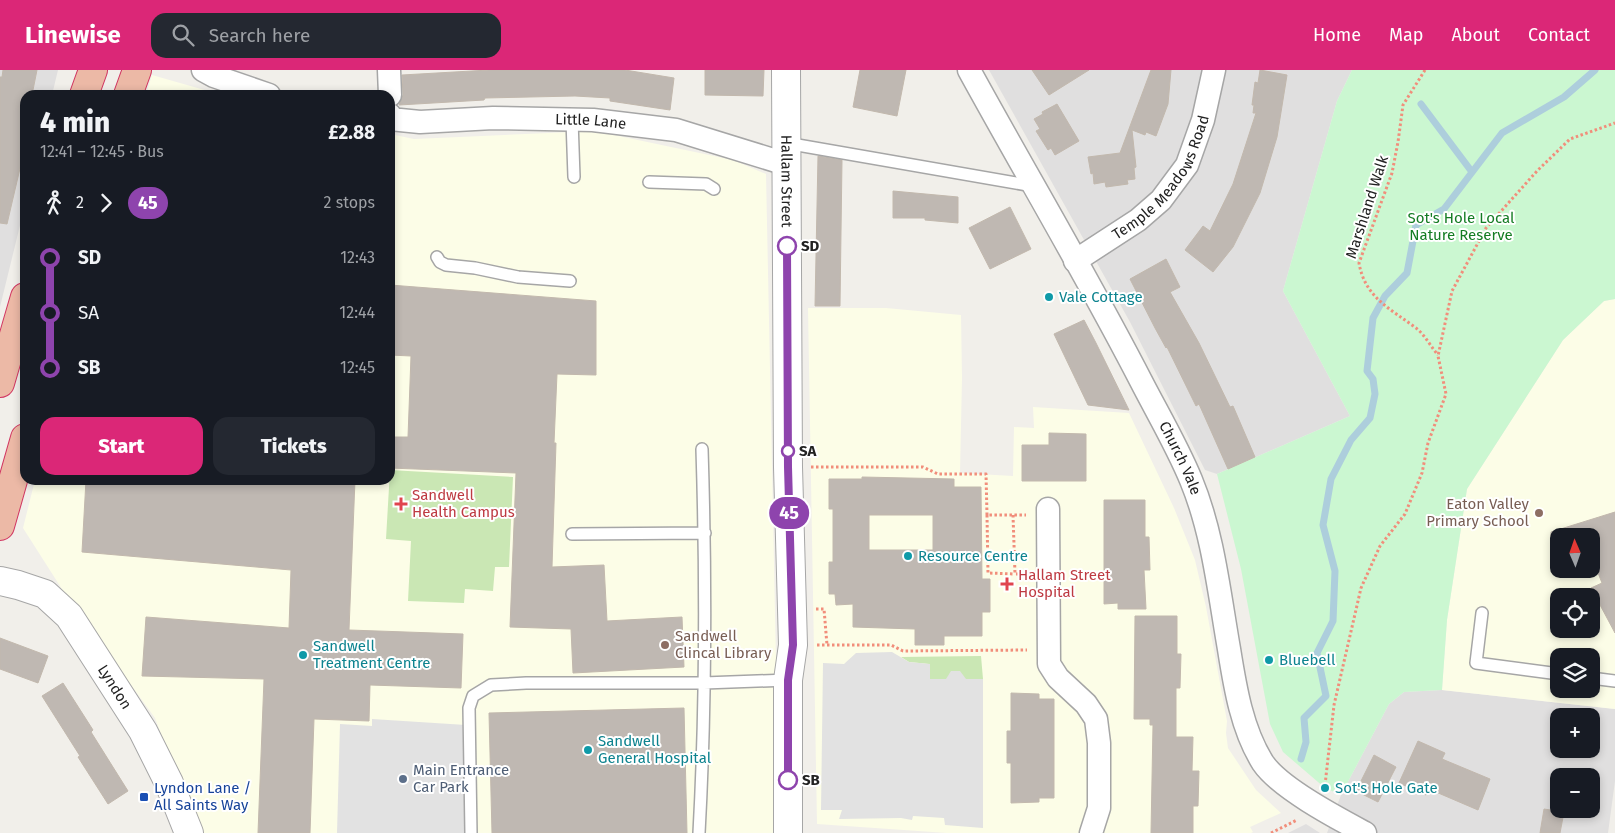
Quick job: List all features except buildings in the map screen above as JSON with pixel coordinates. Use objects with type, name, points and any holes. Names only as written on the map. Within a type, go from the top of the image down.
[{"type":"highway","points":[[86,90],[94,70]]},
{"type":"highway","points":[[130,90],[137,70]]},
{"type":"highway","points":[[0,383],[4,352],[20,312]]},
{"type":"highway","points":[[0,526],[20,456]]},
{"type":"street","points":[[202,70],[255,90]]},
{"type":"street","points":[[390,70],[390,90]]},
{"type":"street","name":"Hallam Street","points":[[786,70],[789,315],[788,467],[793,645],[788,680],[788,833]]},
{"type":"street","name":"Church Vale","points":[[969,70],[1123,346],[1191,478],[1202,508],[1214,564],[1234,679],[1246,727],[1255,747],[1264,764],[1310,810],[1365,833]]},
{"type":"street","name":"Temple Meadows Road","points":[[1075,261],[1138,220],[1161,200],[1187,164],[1203,120],[1214,70]]},
{"type":"street","name":"Little Lane","points":[[395,120],[420,122],[493,118],[593,120],[676,130],[786,154]]},
{"type":"street","points":[[1048,512],[1050,664],[1058,678],[1086,704],[1096,719],[1099,743],[1099,808],[1092,833]]},
{"type":"street","name":"Lyndon","points":[[0,581],[45,594],[69,616],[143,730],[169,783],[189,833]]},
{"type":"lane","points":[[572,120],[574,177]]},
{"type":"lane","name":"Little Lane","points":[[786,154],[1033,186]]},
{"type":"lane","points":[[649,182],[706,184],[711,185],[714,189]]},
{"type":"lane","points":[[437,257],[440,262],[446,265],[475,268],[518,277],[570,281]]},
{"type":"lane","points":[[699,833],[704,683],[705,533],[702,449]]},
{"type":"lane","points":[[572,534],[705,533]]},
{"type":"lane","points":[[1482,613],[1476,663],[1550,673]]},
{"type":"lane","points":[[1600,679],[1615,681]]},
{"type":"lane","points":[[471,833],[469,708],[473,696],[491,685],[526,682],[704,683],[788,680]]},
{"type":"path","name":"Marshland Walk","points":[[1425,70],[1402,105],[1392,173],[1359,263],[1361,274],[1376,299],[1418,329],[1438,356]]},
{"type":"path","points":[[1271,833],[1310,810],[1325,788],[1334,706],[1361,588],[1380,546],[1405,514],[1422,473],[1428,443],[1446,394],[1438,356],[1452,291],[1486,228],[1537,171],[1570,139],[1615,123]]},
{"type":"path","points":[[788,467],[923,467],[938,474],[986,474],[988,573],[1049,574]]},
{"type":"path","points":[[987,515],[1048,512]]},
{"type":"path","points":[[1013,515],[1015,574]]},
{"type":"path","points":[[816,618],[816,609],[824,609],[827,645]]},
{"type":"path","points":[[816,636],[817,645],[891,645],[903,651],[1049,650]]},
{"type":"shaded area","points":[[0,70],[58,70],[53,90],[20,90],[20,225],[0,307]]},
{"type":"shaded area","points":[[989,70],[1352,70],[1337,101],[1283,291],[1350,416],[1217,474],[1205,470],[1130,322]]},
{"type":"shaded area","points":[[152,75],[204,90],[148,90]]},
{"type":"shaded area","name":"Sandwell Health Campus","points":[[595,131],[733,160],[766,174],[776,662],[777,833],[198,833],[155,718],[67,597],[23,528],[34,485],[395,485],[395,135],[414,139]]},
{"type":"shaded area","name":"Eaton Valley Primary School","points":[[1615,299],[1615,709],[1442,690],[1447,620],[1467,489],[1563,340],[1604,301]]},
{"type":"shaded area","name":"Hallam Street Hospital","points":[[808,308],[886,308],[961,315],[960,473],[1013,476],[1014,427],[1034,428],[1033,407],[1129,413],[1174,508],[1195,560],[1206,607],[1227,721],[1228,748],[1256,790],[1281,813],[1250,827],[1253,832],[1251,833],[947,833],[817,824]]},
{"type":"shaded area","points":[[892,652],[909,662],[930,664],[930,679],[946,679],[951,671],[960,671],[966,679],[983,679],[983,828],[945,825],[944,818],[913,816],[912,820],[901,818],[839,819],[842,810],[821,810],[823,663],[844,664],[856,653]]},
{"type":"shaded area","points":[[1442,690],[1615,709],[1615,781],[1608,833],[1327,833],[1341,795],[1389,704],[1404,692]]},
{"type":"shaded area","name":"Main Entrance Car Park","points":[[372,719],[466,725],[467,833],[337,833],[340,724],[372,726]]},
{"type":"shaded area","points":[[1306,824],[1320,833],[1288,833]]},
{"type":"green space","name":"Sot's Hole Local Nature Reserve","points":[[1352,70],[1615,70],[1615,299],[1604,301],[1563,340],[1467,489],[1447,620],[1442,690],[1404,692],[1389,704],[1341,795],[1325,788],[1283,752],[1270,724],[1241,569],[1217,474],[1350,416],[1283,291],[1337,101]]},
{"type":"green space","points":[[395,470],[513,477],[509,567],[495,567],[493,591],[465,589],[464,603],[408,601],[411,541],[386,539],[389,485],[395,485]]},
{"type":"green space","points":[[981,656],[983,679],[930,679],[929,664],[909,662],[901,657]]},
{"type":"waterway","points":[[1301,759],[1306,742],[1304,718],[1326,696],[1317,653],[1333,621],[1335,571],[1323,525],[1331,479],[1351,440],[1370,418],[1375,394],[1373,379],[1367,371],[1373,318],[1385,296],[1407,273],[1416,225],[1444,209],[1502,133],[1564,97],[1595,70]]},
{"type":"waterway","points":[[1421,104],[1472,172]]},
{"type":"bus line","name":"45","points":[[787,246],[789,315],[788,467],[793,645],[788,680],[788,780]]},
{"type":"place","name":"SD","points":[[787,246]]},
{"type":"place","name":"Vale Cottage","points":[[1049,297]]},
{"type":"place","name":"SA","points":[[788,451]]},
{"type":"place","name":"Sandwell Health Campus","points":[[401,504]]},
{"type":"place","name":"Eaton Valley Primary School","points":[[1539,513]]},
{"type":"place","name":"Resource Centre","points":[[908,556]]},
{"type":"place","name":"Hallam Street Hospital","points":[[1007,584]]},
{"type":"place","name":"Sandwell Clincal Library","points":[[665,645]]},
{"type":"place","name":"Sandwell Treatment Centre","points":[[303,655]]},
{"type":"place","name":"Bluebell","points":[[1269,660]]},
{"type":"place","name":"Sandwell General Hospital","points":[[588,750]]},
{"type":"place","name":"Main Entrance Car Park","points":[[403,779]]},
{"type":"place","name":"SB","points":[[788,780]]},
{"type":"place","name":"Sot's Hole Gate","points":[[1325,788]]},
{"type":"place","name":"Lyndon Lane / All Saints Way","points":[[144,797]]}]
